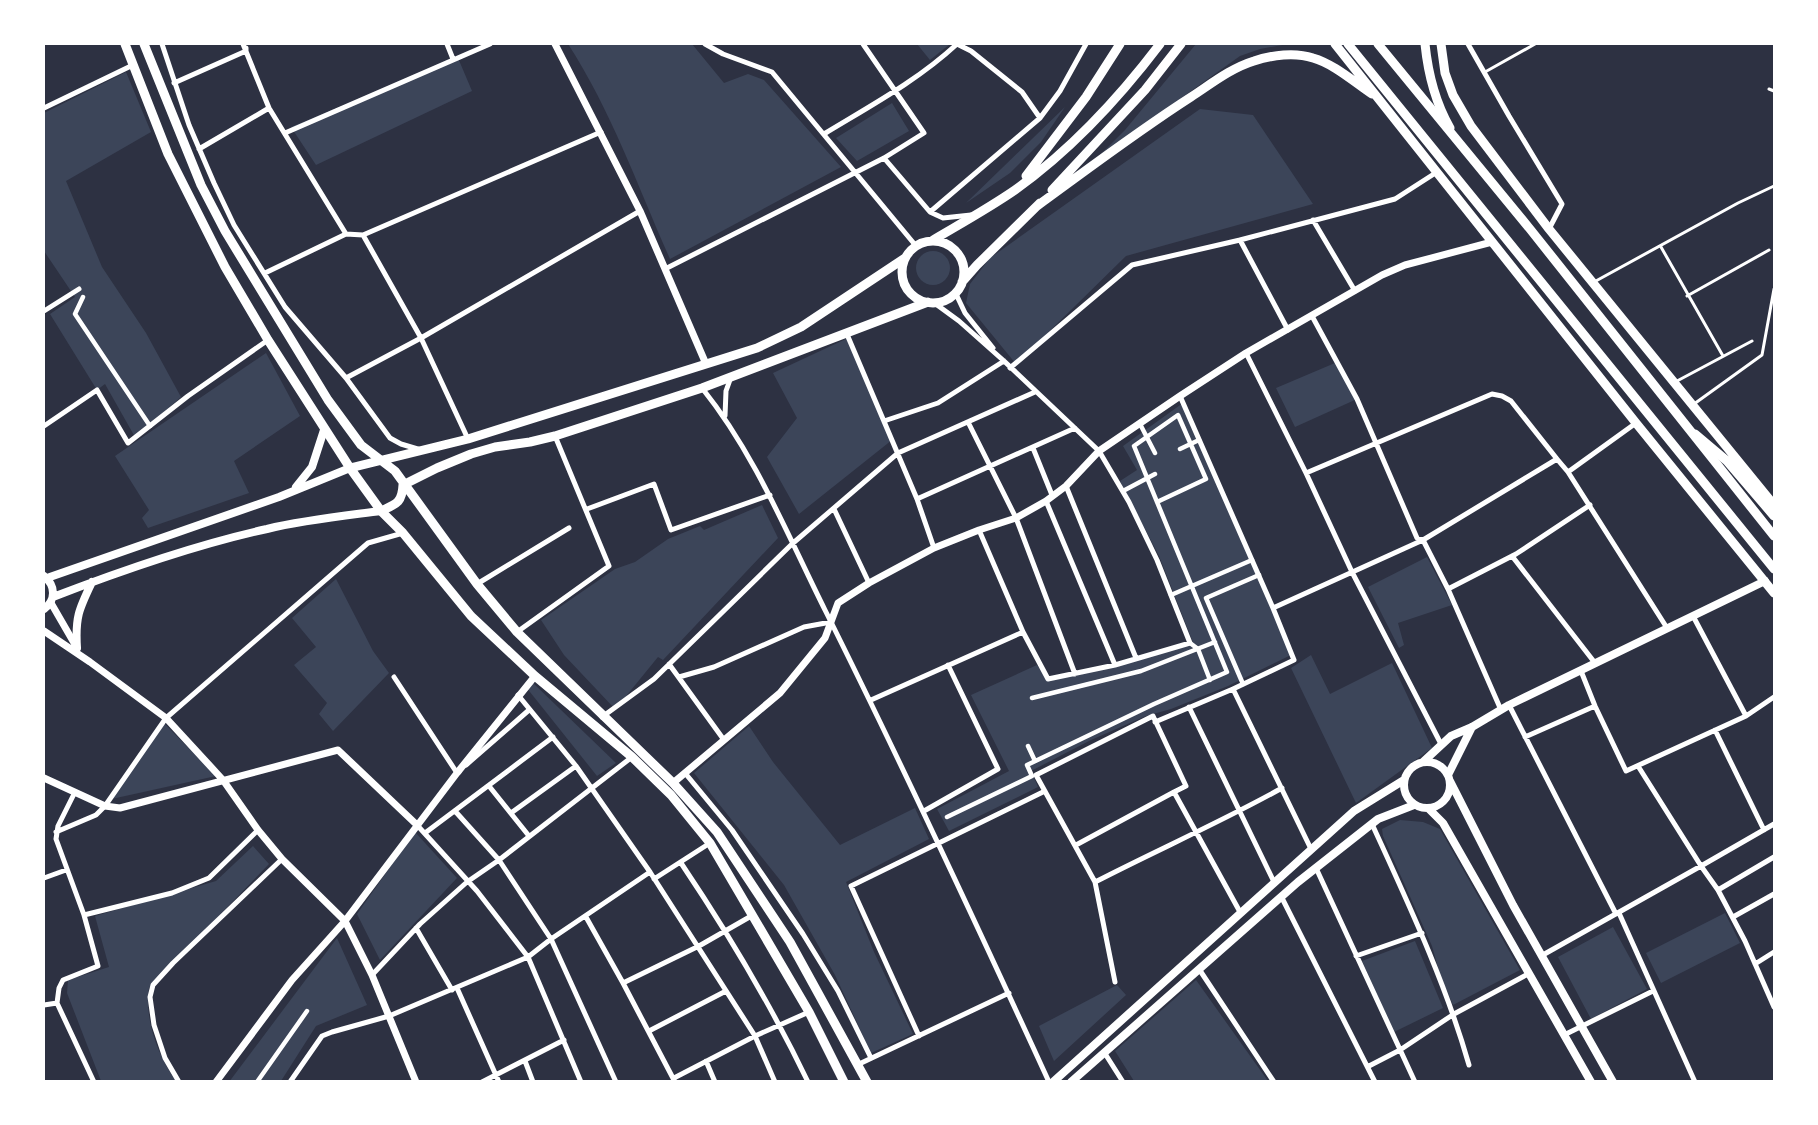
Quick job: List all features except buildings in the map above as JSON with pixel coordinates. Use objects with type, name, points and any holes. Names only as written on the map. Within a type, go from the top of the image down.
[{"type":"main road","points":[[125,44],[168,154],[225,267],[268,340],[350,468],[381,511],[403,533],[471,616],[535,676],[632,757],[670,795],[710,843],[808,1012],[844,1082]]},
{"type":"main road","points":[[144,44],[201,185],[225,231],[328,400],[361,445],[395,471],[477,584],[517,632],[602,717],[673,783],[723,841],[790,942],[840,1029],[867,1082]]},
{"type":"main road","points":[[1015,190],[1086,98],[1120,44]]},
{"type":"main road","points":[[52,600],[52,586],[45,577],[295,490],[350,468],[468,439],[757,348],[801,327],[905,258],[916,246],[933,240],[1015,190],[1078,138],[1135,77],[1160,44]]},
{"type":"main road","points":[[905,258],[903,276],[905,284],[916,297],[931,302],[941,302],[956,294],[962,282],[977,265],[1037,206],[1145,90],[1181,44]]},
{"type":"main road","points":[[1335,44],[1636,423],[1774,592]]},
{"type":"main road","points":[[1348,44],[1774,569]]},
{"type":"main road","points":[[1378,44],[1530,229],[1774,536]]},
{"type":"main road","points":[[1425,44],[1434,91],[1448,125],[1487,178]]},
{"type":"main road","points":[[1441,44],[1445,74],[1471,126],[1548,229],[1676,382],[1774,505]]},
{"type":"main road","points":[[1037,206],[1174,107],[1223,75],[1254,61],[1274,56],[1296,55],[1314,58],[1332,67],[1380,99]]},
{"type":"main road","points":[[933,240],[956,250],[964,266],[962,282]]},
{"type":"main road","points":[[403,484],[471,454],[495,447],[555,436],[702,388],[931,302]]},
{"type":"main road","points":[[295,490],[312,467],[324,430]]},
{"type":"main road","points":[[1690,430],[1727,461],[1774,516]]},
{"type":"main road","points":[[44,609],[52,600],[92,582],[165,556],[270,528],[381,511],[396,504],[402,496],[403,484]]},
{"type":"main road","points":[[1424,762],[1451,736],[1472,727],[1509,705],[1765,581]]},
{"type":"main road","points":[[79,651],[76,626],[79,608],[92,582]]},
{"type":"main road","points":[[1071,1082],[1281,896],[1377,819],[1414,805],[1429,809],[1437,807],[1448,796],[1449,778],[1472,727]]},
{"type":"main road","points":[[1414,805],[1405,794],[1404,780],[1408,772],[1415,765],[1424,762],[1438,764],[1449,778],[1541,956],[1613,1082]]},
{"type":"main road","points":[[1051,1082],[1354,811],[1404,780]]},
{"type":"main road","points":[[1429,809],[1443,823],[1591,1082]]},
{"type":"main road","points":[[1274,882],[1281,896]]},
{"type":"street","points":[[162,44],[174,83],[200,149],[234,225],[285,307],[346,378],[390,438],[401,444],[423,450]]},
{"type":"street","points":[[244,44],[269,108],[346,234]]},
{"type":"street","points":[[447,44],[453,59]]},
{"type":"street","points":[[285,133],[490,44]]},
{"type":"street","points":[[555,44],[602,132],[640,211],[706,364]]},
{"type":"street","points":[[705,44],[723,54],[772,72],[916,246]]},
{"type":"street","points":[[665,269],[884,158],[924,133],[863,44]]},
{"type":"street","points":[[824,134],[895,93],[957,44],[971,51],[1022,92],[1040,118]]},
{"type":"street","points":[[930,212],[1040,118],[1060,91],[1086,44]]},
{"type":"street","points":[[1468,44],[1562,204],[1548,229]]},
{"type":"street","points":[[174,83],[246,51]]},
{"type":"street","points":[[44,108],[132,65]]},
{"type":"street","points":[[200,149],[269,108]]},
{"type":"street","points":[[265,273],[346,234],[363,235],[602,132]]},
{"type":"street","points":[[884,158],[930,212],[943,218],[976,214]]},
{"type":"street","points":[[1010,368],[1132,265],[1240,240],[1395,199],[1437,172]]},
{"type":"street","points":[[346,378],[421,338],[640,211]]},
{"type":"street","points":[[1313,220],[1355,291]]},
{"type":"street","points":[[225,231],[234,225]]},
{"type":"street","points":[[363,235],[421,338],[468,439]]},
{"type":"street","points":[[1240,240],[1288,330]]},
{"type":"street","points":[[673,783],[780,693],[825,638],[838,603],[869,583],[934,548],[1016,518],[1046,501],[1066,486],[1099,451],[1246,353],[1355,291],[1405,265],[1492,242]]},
{"type":"street","points":[[44,311],[79,289]]},
{"type":"street","points":[[956,294],[965,314],[1010,368],[1099,451],[1123,491],[1157,560],[1190,643],[1198,649],[1210,680]]},
{"type":"street","points":[[83,297],[75,314],[150,426]]},
{"type":"street","points":[[931,302],[958,321],[1004,361]]},
{"type":"street","points":[[1312,316],[1357,399],[1417,538],[1423,540],[1448,589],[1501,710]]},
{"type":"street","points":[[846,332],[917,499],[934,548]]},
{"type":"street","points":[[44,426],[97,390],[128,443],[188,396],[268,340]]},
{"type":"street","points":[[1246,353],[1352,572],[1441,744]]},
{"type":"street","points":[[884,421],[938,403],[1004,361]]},
{"type":"street","points":[[725,416],[726,391],[731,377]]},
{"type":"street","points":[[702,388],[725,416],[770,495],[792,544],[871,700],[1051,1082]]},
{"type":"street","points":[[602,717],[654,679],[792,544],[898,453],[1035,392]]},
{"type":"street","points":[[1306,473],[1492,394],[1502,396],[1511,401],[1568,472],[1667,628]]},
{"type":"street","points":[[1155,722],[1294,660],[1180,396]]},
{"type":"street","points":[[947,818],[1032,776],[1027,765],[1227,672],[1192,586],[1157,502],[1147,478],[1134,446],[1178,415],[1206,479],[1157,502]]},
{"type":"street","points":[[968,422],[1016,518],[1074,674]]},
{"type":"street","points":[[1568,472],[1636,423]]},
{"type":"street","points":[[1140,424],[1155,453]]},
{"type":"street","points":[[917,499],[1075,428]]},
{"type":"street","points":[[517,632],[609,566],[555,436]]},
{"type":"street","points":[[1180,448],[1199,440]]},
{"type":"street","points":[[1033,448],[1053,495]]},
{"type":"street","points":[[1273,608],[1423,540],[1557,459]]},
{"type":"street","points":[[1123,491],[1155,474]]},
{"type":"street","points":[[587,509],[654,484],[671,530],[770,495]]},
{"type":"street","points":[[1066,486],[1136,658]]},
{"type":"street","points":[[1046,501],[1115,665]]},
{"type":"street","points":[[1448,589],[1512,556],[1590,505]]},
{"type":"street","points":[[834,509],[869,583]]},
{"type":"street","points":[[477,584],[569,528]]},
{"type":"street","points":[[978,530],[1023,632],[1048,680],[1115,665],[1190,643]]},
{"type":"street","points":[[56,832],[90,818],[105,806],[166,718],[368,543],[403,533]]},
{"type":"street","points":[[1512,556],[1595,663]]},
{"type":"street","points":[[1171,595],[1252,560]]},
{"type":"street","points":[[1243,684],[1206,598],[1258,575]]},
{"type":"street","points":[[52,600],[79,651]]},
{"type":"street","points":[[1693,616],[1746,716]]},
{"type":"street","points":[[679,677],[714,667],[804,627],[831,622]]},
{"type":"street","points":[[44,630],[79,651],[166,718],[223,780],[258,830],[282,858],[345,921],[372,975],[416,1082]]},
{"type":"street","points":[[871,700],[1023,632]]},
{"type":"street","points":[[1032,698],[1141,671],[1215,642]]},
{"type":"street","points":[[669,664],[724,740]]},
{"type":"street","points":[[924,811],[998,770],[948,665]]},
{"type":"street","points":[[1581,671],[1626,771],[1746,716],[1774,698]]},
{"type":"street","points":[[394,676],[457,773]]},
{"type":"street","points":[[216,1082],[292,980],[345,921],[457,773],[535,676]]},
{"type":"street","points":[[1233,688],[1311,849]]},
{"type":"street","points":[[518,695],[576,766],[650,872],[755,1036],[775,1082]]},
{"type":"street","points":[[1509,705],[1618,914],[1695,1082]]},
{"type":"street","points":[[1525,737],[1595,706]]},
{"type":"street","points":[[1190,708],[1274,882]]},
{"type":"street","points":[[457,773],[529,710]]},
{"type":"street","points":[[1076,845],[1186,786],[1153,716],[1036,775],[1095,882],[1115,982]]},
{"type":"street","points":[[1716,730],[1764,830]]},
{"type":"street","points":[[425,833],[553,737]]},
{"type":"street","points":[[1028,746],[1035,761]]},
{"type":"street","points":[[44,778],[105,806],[120,807],[338,750],[425,833],[528,957],[581,1082]]},
{"type":"street","points":[[372,975],[416,928],[468,882],[632,757]]},
{"type":"street","points":[[511,813],[576,766]]},
{"type":"street","points":[[1638,766],[1718,890],[1733,917],[1774,1007]]},
{"type":"street","points":[[685,773],[732,830],[803,934],[838,991],[871,1058]]},
{"type":"street","points":[[489,786],[529,836]]},
{"type":"street","points":[[1095,882],[1282,788]]},
{"type":"street","points":[[919,1036],[851,886],[1045,791]]},
{"type":"street","points":[[75,792],[56,832],[56,839],[84,915],[98,966],[63,980],[59,988],[57,1003],[94,1082]]},
{"type":"street","points":[[1174,792],[1240,912]]},
{"type":"street","points":[[455,811],[499,860],[551,939],[616,1082]]},
{"type":"street","points":[[1371,824],[1422,933],[1454,1014],[1469,1065]]},
{"type":"street","points":[[1541,956],[1774,824]]},
{"type":"street","points":[[84,915],[172,892],[209,878],[258,830]]},
{"type":"street","points":[[654,879],[710,843]]},
{"type":"street","points":[[1718,890],[1774,857]]},
{"type":"street","points":[[179,1082],[165,1058],[154,1025],[150,997],[153,985],[282,858]]},
{"type":"street","points":[[681,863],[726,930],[781,1026],[808,1082]]},
{"type":"street","points":[[1316,868],[1415,1082]]},
{"type":"street","points":[[44,878],[66,870]]},
{"type":"street","points":[[290,1082],[322,1036],[388,1016],[528,957],[650,872]]},
{"type":"street","points":[[1733,917],[1774,894]]},
{"type":"street","points":[[1281,896],[1369,1066],[1375,1082]]},
{"type":"street","points":[[623,983],[699,946],[753,915]]},
{"type":"street","points":[[586,917],[674,1080],[755,1036],[808,1012]]},
{"type":"street","points":[[416,928],[455,989],[498,1078]]},
{"type":"street","points":[[1356,956],[1422,933]]},
{"type":"street","points":[[1755,964],[1774,952]]},
{"type":"street","points":[[1199,969],[1274,1082]]},
{"type":"street","points":[[1369,1066],[1400,1050],[1454,1014],[1528,974]]},
{"type":"street","points":[[649,1031],[726,991]]},
{"type":"street","points":[[1564,1035],[1653,991]]},
{"type":"street","points":[[857,1065],[1009,993]]},
{"type":"street","points":[[44,1005],[57,1003]]},
{"type":"street","points":[[257,1082],[307,1011]]},
{"type":"street","points":[[482,1082],[498,1078],[564,1040]]},
{"type":"street","points":[[1104,1052],[1123,1082]]},
{"type":"street","points":[[525,1061],[534,1082]]},
{"type":"street","points":[[706,1061],[715,1082]]},
{"type":"lane","points":[[1485,72],[1535,44]]},
{"type":"lane","points":[[1769,89],[1774,92]]},
{"type":"lane","points":[[1592,283],[1738,203],[1774,186]]},
{"type":"lane","points":[[1661,247],[1723,356]]},
{"type":"lane","points":[[1687,296],[1769,250]]},
{"type":"lane","points":[[1694,404],[1762,355],[1774,289]]},
{"type":"lane","points":[[1676,382],[1752,341]]},
{"type":"shaded area","points":[[568,44],[692,44],[724,83],[748,74],[764,80],[841,167],[670,259],[611,122]]},
{"type":"shaded area","points":[[917,44],[950,44],[930,60]]},
{"type":"shaded area","points":[[1196,44],[1288,44],[1260,49],[1240,56],[1096,159],[1125,130]]},
{"type":"shaded area","points":[[458,58],[472,91],[316,165],[291,127]]},
{"type":"shaded area","points":[[126,72],[151,132],[66,181],[102,267],[146,333],[181,397],[135,437],[105,384],[97,390],[50,314],[75,297],[44,251],[44,113]]},
{"type":"shaded area","points":[[892,103],[909,131],[857,161],[836,138]]},
{"type":"shaded area","points":[[1065,107],[1041,142],[1010,173],[966,203]]},
{"type":"shaded area","points":[[1200,109],[1253,115],[1313,204],[1126,256],[1016,364],[966,303],[970,284],[990,258]]},
{"type":"shaded area","points":[[933,251],[945,256],[950,268],[945,280],[933,285],[921,280],[916,268],[921,256]]},
{"type":"shaded area","points":[[848,338],[892,440],[799,514],[767,457],[797,418],[773,373]]},
{"type":"shaded area","points":[[266,353],[300,416],[234,461],[249,493],[148,528],[142,518],[149,510],[115,456]]},
{"type":"shaded area","points":[[1335,363],[1357,399],[1295,427],[1276,388]]},
{"type":"shaded area","points":[[1183,403],[1291,655],[1228,686],[1171,709],[1146,716],[1091,740],[1031,771],[1038,787],[949,831],[937,809],[1009,771],[971,695],[1037,665],[1048,679],[1194,645],[1159,556],[1120,481],[1137,470],[1123,446]]},
{"type":"shaded area","points":[[762,505],[778,538],[663,660],[658,657],[625,700],[614,708],[564,655],[541,620],[615,569],[635,562],[668,539],[700,526],[704,530]]},
{"type":"shaded area","points":[[1427,557],[1452,605],[1398,623],[1404,645],[1399,648],[1368,587]]},
{"type":"shaded area","points":[[336,579],[373,651],[389,673],[333,731],[319,714],[327,703],[294,665],[316,647],[292,618]]},
{"type":"shaded area","points":[[1311,655],[1330,694],[1392,663],[1432,748],[1356,803],[1291,668]]},
{"type":"shaded area","points":[[532,682],[616,763],[597,776],[526,687]]},
{"type":"shaded area","points":[[162,721],[216,776],[107,800]]},
{"type":"shaded area","points":[[749,726],[773,762],[840,845],[915,808],[929,839],[846,882],[874,952],[913,1034],[871,1053],[835,975],[784,885],[694,773]]},
{"type":"shaded area","points":[[1400,820],[1423,822],[1440,829],[1520,970],[1453,1005],[1440,975],[1432,946],[1383,836],[1382,829]]},
{"type":"shaded area","points":[[415,832],[457,878],[380,960],[357,914]]},
{"type":"shaded area","points":[[253,846],[269,864],[149,988],[149,1012],[154,1037],[163,1060],[176,1081],[101,1081],[67,993],[68,980],[109,967],[95,916],[216,881]]},
{"type":"shaded area","points":[[1725,913],[1740,943],[1661,983],[1646,953]]},
{"type":"shaded area","points":[[1613,927],[1647,989],[1591,1019],[1558,957]]},
{"type":"shaded area","points":[[337,938],[367,1005],[316,1026],[281,1081],[229,1082]]},
{"type":"shaded area","points":[[1415,941],[1443,1008],[1394,1032],[1362,961]]},
{"type":"shaded area","points":[[1196,980],[1268,1081],[1134,1081],[1115,1051]]},
{"type":"shaded area","points":[[1117,985],[1126,995],[1054,1061],[1039,1026]]}]
